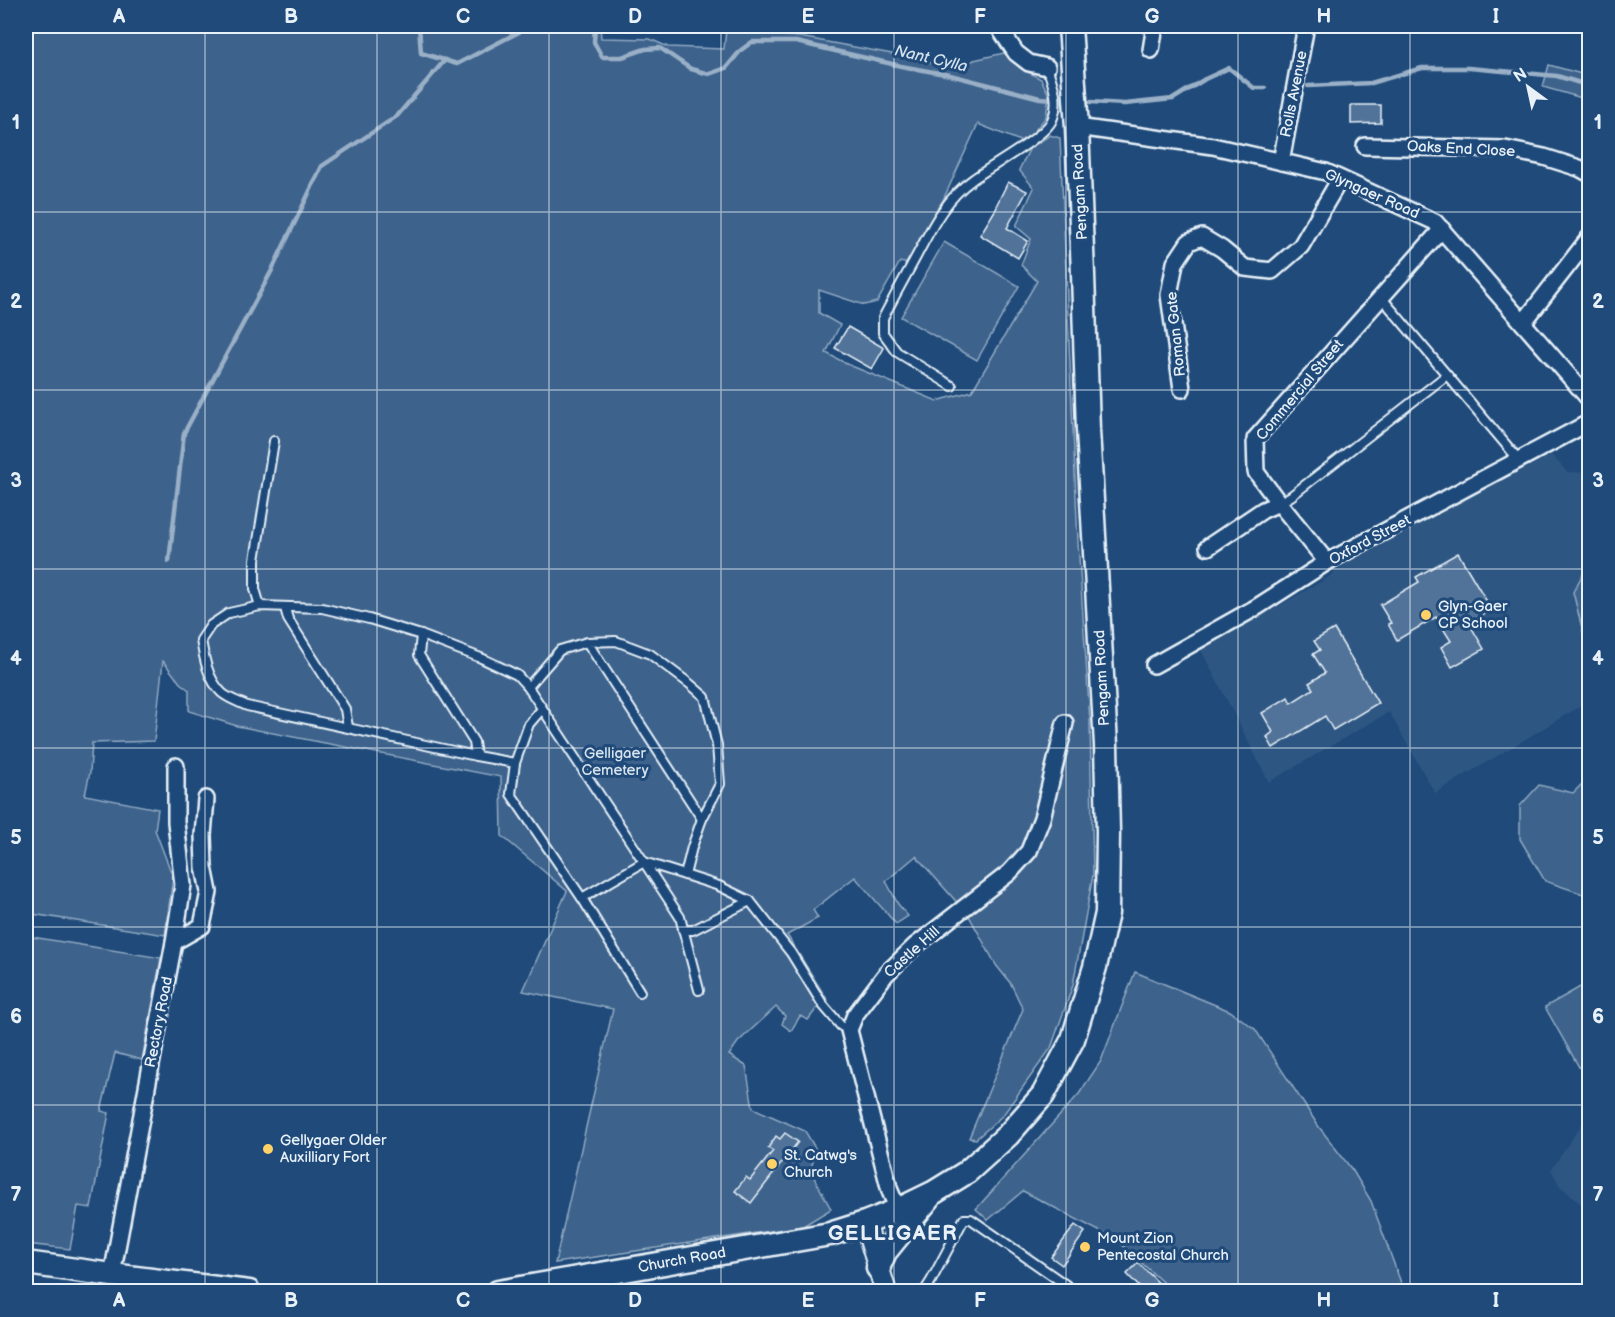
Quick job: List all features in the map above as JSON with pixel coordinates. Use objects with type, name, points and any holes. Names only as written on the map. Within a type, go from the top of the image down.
[{"type":"main road","name":"Pengam Road","points":[[865,1223],[933,1193],[967,1172],[1008,1135],[1044,1095],[1073,1039],[1095,967],[1107,913],[1106,745],[1088,430],[1077,128],[1070,26]]},
{"type":"main road","points":[[879,1268],[885,1252],[933,1193]]},
{"type":"main road","name":"Church Road","points":[[498,1292],[830,1234],[865,1223]]},
{"type":"main road","points":[[26,1263],[249,1292]]},
{"type":"street","points":[[998,26],[1016,53],[1029,63],[1047,67]]},
{"type":"street","points":[[1151,50],[1155,26]]},
{"type":"street","name":"Rolls Avenue","points":[[1281,162],[1306,26]]},
{"type":"street","name":"Glyngaer Road","points":[[1077,128],[1213,146],[1326,172],[1435,222],[1590,400]]},
{"type":"street","name":"Oaks End Close","points":[[1365,146],[1505,149],[1544,157],[1579,168],[1590,174]]},
{"type":"street","name":"Roman Gate","points":[[1182,389],[1169,295],[1175,263],[1189,242],[1202,237],[1222,249],[1245,268],[1272,271],[1301,246],[1340,178]]},
{"type":"street","name":"Commercial Street","points":[[1327,562],[1256,472],[1255,439],[1442,229]]},
{"type":"street","points":[[1523,323],[1590,237]]},
{"type":"street","name":"Oxford Street","points":[[1154,665],[1257,607],[1327,562],[1590,422]]},
{"type":"street","points":[[1208,547],[1263,510],[1279,503]]},
{"type":"street","name":"Castle Hill","points":[[849,1030],[855,1015],[886,974],[915,946],[1009,873],[1029,851],[1042,818],[1065,723]]},
{"type":"street","name":"Rectory Road","points":[[112,1275],[183,885],[176,822],[176,766]]},
{"type":"street","points":[[174,942],[202,926],[209,892],[204,867],[203,835],[206,798]]},
{"type":"street","points":[[849,1030],[890,1191],[898,1210]]},
{"type":"street","points":[[865,1223],[886,1292]]},
{"type":"lane","points":[[952,386],[897,352],[883,333],[883,318],[936,220],[960,188],[1035,138],[1052,122],[1056,104],[1055,88],[1047,67]]},
{"type":"lane","points":[[1381,297],[1519,460]]},
{"type":"lane","points":[[1279,503],[1447,375]]},
{"type":"lane","points":[[260,606],[255,589],[255,560],[273,441]]},
{"type":"lane","points":[[515,763],[247,706],[221,692],[210,674],[201,640],[211,625],[229,613],[260,606],[322,608],[421,635],[481,658],[517,675],[528,687],[680,917],[699,990]]},
{"type":"lane","points":[[285,608],[288,619],[345,709],[348,727]]},
{"type":"lane","points":[[421,635],[419,655],[474,742],[477,756]]},
{"type":"lane","points":[[528,687],[560,650],[587,642],[616,641],[650,654],[705,697],[717,745],[720,783],[702,819],[685,875]]},
{"type":"lane","points":[[587,642],[702,819]]},
{"type":"lane","points":[[542,709],[529,724],[515,763],[512,794],[582,898],[640,992]]},
{"type":"lane","points":[[582,898],[644,862],[719,886],[750,901],[791,953],[823,1005],[841,1026],[849,1030]]},
{"type":"lane","points":[[684,930],[693,930],[750,901]]},
{"type":"lane","points":[[924,1292],[964,1219],[971,1219],[1066,1285],[1072,1292]]},
{"type":"shaded area","name":"Glyn-Gaer CP School","points":[[1552,455],[1567,472],[1589,472],[1589,701],[1435,793],[1389,712],[1269,782],[1201,650],[1326,579],[1361,552]]},
{"type":"shaded area","points":[[1589,1113],[1590,1211],[1560,1186],[1551,1170]]},
{"type":"green space","name":"Gelligaer Cemetery","points":[[26,26],[600,26],[601,38],[650,39],[668,47],[724,49],[726,30],[800,37],[903,56],[960,70],[974,60],[1004,53],[1020,68],[1041,79],[1049,95],[1046,117],[1031,135],[1020,141],[978,124],[943,200],[908,264],[900,262],[877,302],[864,305],[819,290],[819,313],[840,325],[826,353],[849,365],[937,401],[972,391],[1037,281],[1021,265],[1031,239],[1016,226],[1034,188],[1019,170],[1030,148],[1050,135],[1060,138],[1078,542],[1090,721],[1093,875],[1073,985],[1051,1048],[1003,1115],[976,1139],[969,1138],[1023,1009],[1011,984],[996,965],[969,916],[916,856],[886,881],[898,904],[908,916],[896,924],[855,877],[813,910],[818,918],[787,935],[828,1001],[817,1008],[808,1020],[800,1016],[791,1031],[782,1024],[785,1016],[776,1007],[738,1042],[729,1055],[746,1066],[753,1108],[805,1131],[817,1151],[810,1170],[831,1209],[803,1226],[555,1263],[613,1009],[523,991],[567,891],[502,836],[501,777],[237,726],[189,711],[189,690],[180,683],[163,661],[154,741],[92,743],[90,772],[85,795],[158,809],[155,830],[173,877],[165,935],[26,913]]},
{"type":"green space","points":[[1549,65],[1589,76],[1589,100],[1543,87]]},
{"type":"green space","points":[[944,242],[1019,286],[977,360],[901,317]]},
{"type":"green space","points":[[1589,563],[1589,704],[1587,702],[1587,648],[1573,592]]},
{"type":"green space","points":[[1590,778],[1589,896],[1545,881],[1520,839],[1520,806],[1539,785],[1573,793]]},
{"type":"green space","points":[[26,936],[161,958],[142,1060],[115,1053],[101,1111],[109,1113],[91,1208],[78,1206],[70,1249],[26,1244]]},
{"type":"green space","points":[[1135,972],[1230,1011],[1255,1029],[1319,1127],[1353,1171],[1371,1201],[1404,1291],[1172,1291],[1118,1241],[1023,1191],[988,1220],[976,1209],[1079,1094],[1101,1061]]},
{"type":"green space","points":[[1589,982],[1589,1077],[1579,1067],[1545,1007]]},
{"type":"building","points":[[1351,105],[1381,105],[1381,123],[1351,124]]},
{"type":"building","points":[[1008,182],[1027,191],[1007,228],[1028,241],[1018,258],[980,235],[997,207]]},
{"type":"building","points":[[848,327],[884,348],[872,369],[835,348]]},
{"type":"building","points":[[1458,553],[1492,610],[1469,623],[1484,649],[1452,667],[1441,647],[1451,641],[1436,617],[1397,640],[1388,624],[1391,623],[1380,605],[1419,582],[1416,577]]},
{"type":"building","points":[[1334,629],[1378,703],[1333,730],[1325,716],[1273,748],[1267,737],[1273,732],[1262,713],[1288,697],[1291,703],[1313,689],[1309,683],[1325,673],[1313,654],[1320,650],[1314,641]]},
{"type":"building","name":"St. Catwg's Church","points":[[785,1133],[798,1142],[751,1203],[735,1191],[746,1177],[750,1180],[773,1151],[768,1148],[776,1136],[780,1139]]},
{"type":"building","points":[[1075,1225],[1085,1232],[1062,1265],[1051,1257]]},
{"type":"building","points":[[1138,1263],[1168,1292],[1144,1292],[1127,1274]]},
{"type":"waterway","name":"Nant Cylla","points":[[419,26],[421,53],[457,64],[519,32],[524,26]]},
{"type":"waterway","name":"Nant Cylla","points":[[595,26],[594,42],[602,57],[622,57],[645,49],[660,48],[691,69],[709,74],[726,68],[741,50],[752,42],[796,42],[950,75],[1040,98],[1055,99]]},
{"type":"waterway","points":[[169,561],[184,433],[271,272],[322,166],[397,116],[445,60]]},
{"type":"waterway","name":"Nant Cylla","points":[[1090,102],[1125,104],[1173,99],[1205,79],[1229,68],[1254,88],[1265,88]]},
{"type":"waterway","name":"Nant Cylla","points":[[1308,86],[1371,83],[1422,68],[1469,68],[1557,76],[1590,86]]},
{"type":"place","name":"Glyn-Gaer CP School","points":[[1426,615]]},
{"type":"place","name":"Gellygaer Older Auxilliary Fort","points":[[268,1149]]},
{"type":"place","name":"St. Catwg's Church","points":[[772,1164]]},
{"type":"place","name":"Mount Zion Pentecostal Church","points":[[1085,1247]]},
{"type":"district","name":"GELLIGAER","points":[[893,1233]]}]
